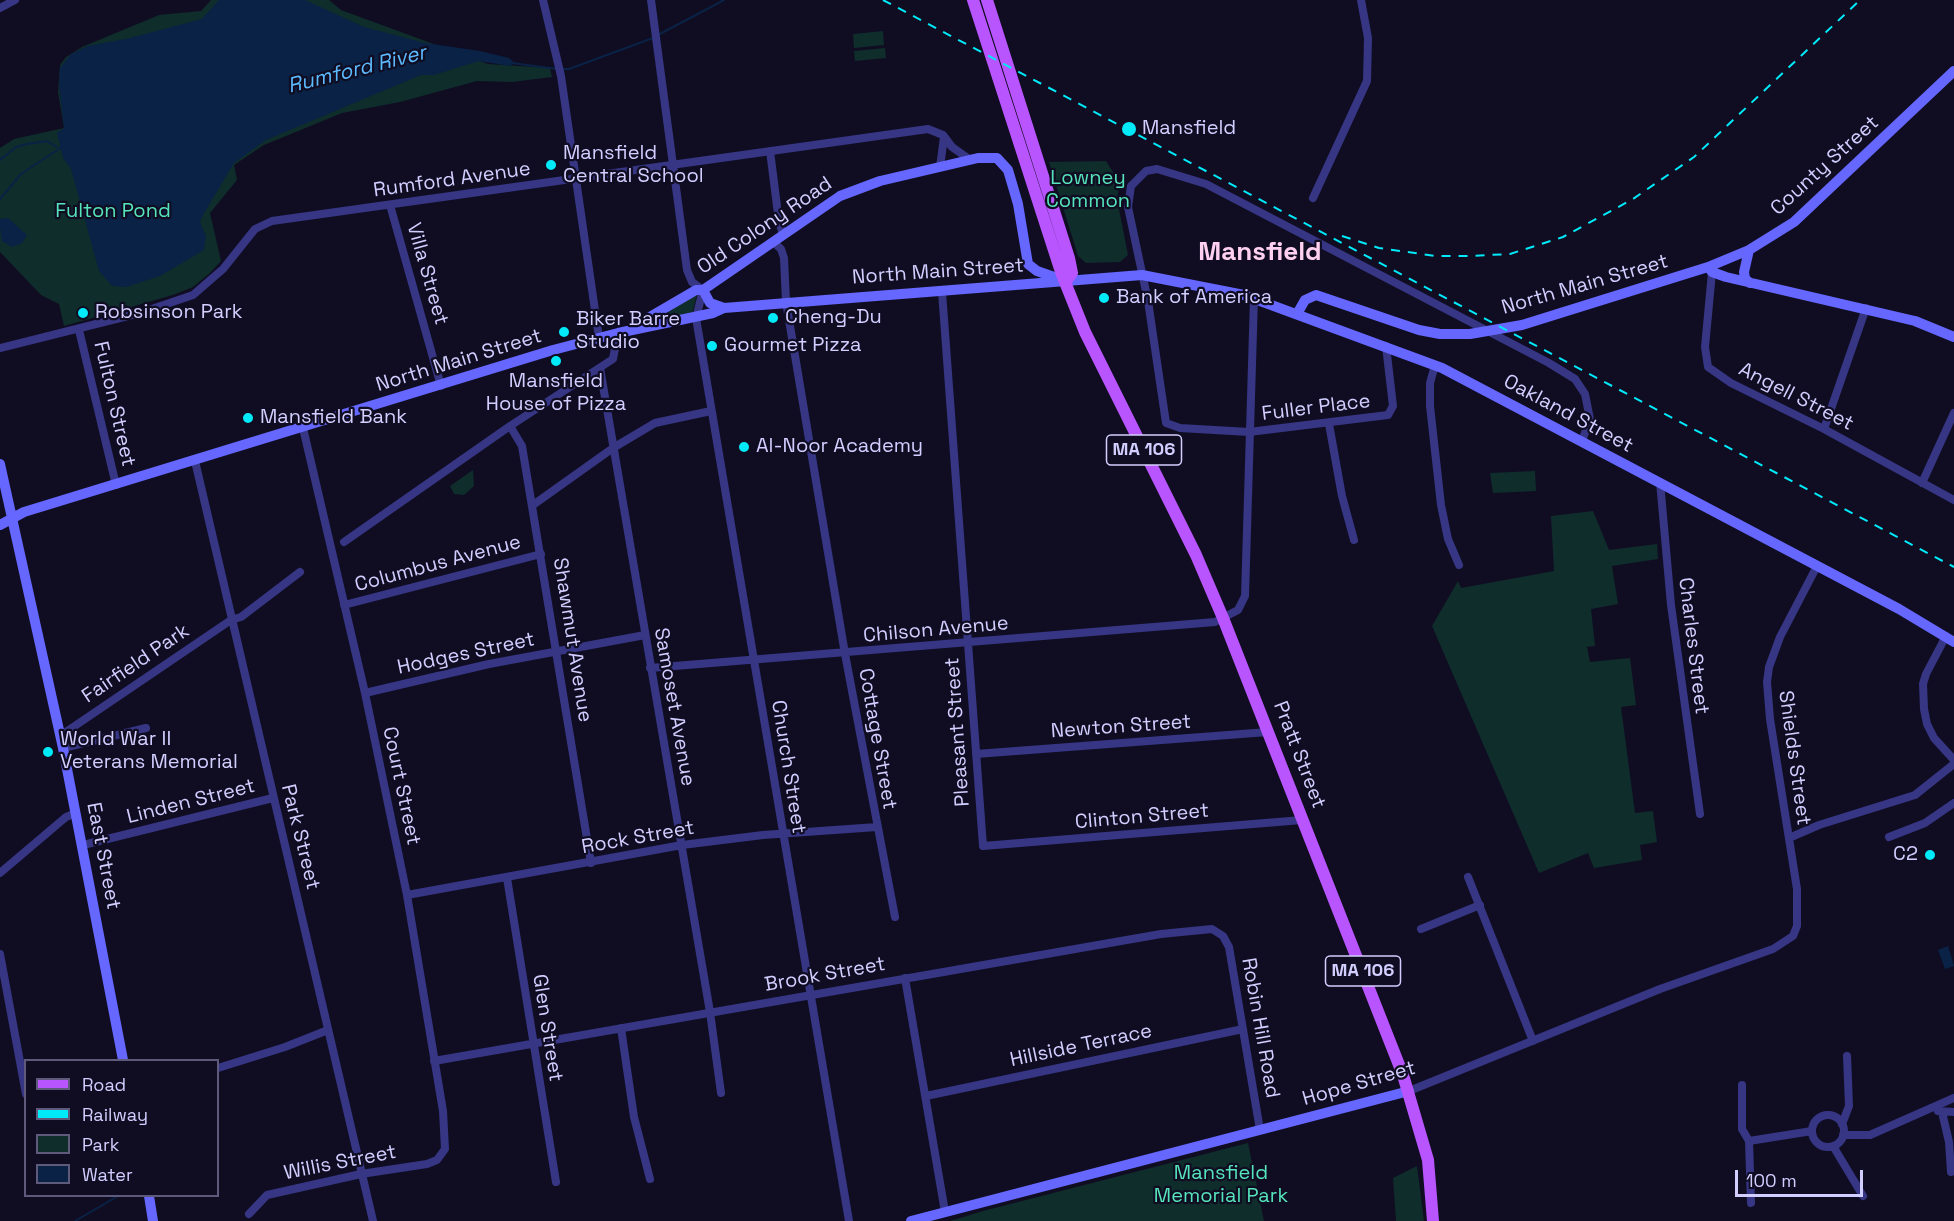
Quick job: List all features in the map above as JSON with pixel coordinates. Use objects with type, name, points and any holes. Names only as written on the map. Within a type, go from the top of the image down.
[{"type":"main road","name":"MA 106","points":[[973,0],[1059,266],[1085,332],[1198,558],[1224,618]]},
{"type":"main road","name":"MA 106","points":[[987,0],[1069,258],[1072,273],[1066,280]]},
{"type":"main road","name":"County Street","points":[[1710,270],[1749,250],[1794,222],[1954,71]]},
{"type":"main road","name":"Old Colony Road","points":[[618,333],[653,317],[696,290],[703,290],[840,196],[859,188],[969,159],[991,157],[1002,162],[1008,170],[1018,204],[1028,264]]},
{"type":"main road","points":[[1749,250],[1744,272],[1745,279],[1750,283]]},
{"type":"main road","points":[[1001,286],[1020,279],[1028,264],[1037,271],[1066,280]]},
{"type":"main road","points":[[1710,270],[1750,283],[1915,321],[1954,337]]},
{"type":"main road","name":"North Main Street","points":[[1297,314],[1305,300],[1316,295],[1419,330],[1440,334],[1470,334],[1522,326],[1710,270]]},
{"type":"main road","name":"North Main Street","points":[[0,525],[24,512],[599,338],[696,318],[724,308],[1142,275]]},
{"type":"main road","name":"Oakland Street","points":[[1142,275],[1254,298],[1435,365],[1660,482],[1950,639]]},
{"type":"main road","points":[[703,290],[710,303],[724,308]]},
{"type":"main road","name":"East Street","points":[[0,464],[63,748],[123,1059]]},
{"type":"main road","name":"Pratt Street","points":[[1224,618],[1409,1091],[1428,1160],[1433,1221]]},
{"type":"main road","name":"Hope Street","points":[[911,1221],[1409,1091]]},
{"type":"main road","points":[[148,1197],[153,1221]]},
{"type":"street","points":[[0,8],[15,0]]},
{"type":"street","points":[[543,0],[561,76],[599,338]]},
{"type":"street","points":[[651,0],[687,270],[692,282],[703,290],[696,318]]},
{"type":"street","points":[[1313,198],[1367,81],[1368,38],[1361,0]]},
{"type":"street","name":"Rumford Avenue","points":[[0,348],[79,330],[193,295],[223,269],[255,229],[263,224],[928,129],[944,137],[969,159]]},
{"type":"street","points":[[940,167],[944,137]]},
{"type":"street","points":[[770,151],[777,212],[783,234]]},
{"type":"street","points":[[1142,275],[1128,207],[1129,196],[1138,177],[1146,171],[1165,170],[1206,184],[1565,373],[1581,386],[1588,401],[1590,419],[1582,441]]},
{"type":"street","name":"Villa Street","points":[[390,205],[441,386]]},
{"type":"street","name":"Cottage Street","points":[[773,242],[781,249],[784,258],[786,302],[845,654],[895,917]]},
{"type":"street","name":"Angell Street","points":[[1710,270],[1706,347],[1708,367],[1731,383],[1824,429],[1954,500]]},
{"type":"street","name":"Fuller Place","points":[[1142,275],[1166,423],[1180,428],[1249,432],[1374,418],[1391,413],[1386,346]]},
{"type":"street","name":"Pleasant Street","points":[[942,292],[983,846]]},
{"type":"street","points":[[1224,618],[1238,610],[1244,602],[1254,298]]},
{"type":"street","points":[[1824,429],[1866,308]]},
{"type":"street","name":"Church Street","points":[[696,318],[849,1221]]},
{"type":"street","name":"Fulton Street","points":[[79,330],[116,485]]},
{"type":"street","points":[[344,542],[510,426],[613,359],[618,333]]},
{"type":"street","points":[[1435,365],[1430,383],[1430,406],[1441,505],[1448,539],[1459,565]]},
{"type":"street","name":"Samoset Avenue","points":[[600,368],[710,1012],[721,1093]]},
{"type":"street","points":[[533,505],[613,448],[655,423],[711,411]]},
{"type":"street","points":[[1922,483],[1954,413]]},
{"type":"street","points":[[1329,424],[1339,480],[1354,540]]},
{"type":"street","name":"Shawmut Avenue","points":[[510,426],[522,446],[533,505],[591,862]]},
{"type":"street","name":"Court Street","points":[[303,429],[365,693],[407,895],[443,1111],[445,1149],[443,1154]]},
{"type":"street","name":"Park Street","points":[[195,461],[373,1221]]},
{"type":"street","name":"Charles Street","points":[[1660,482],[1671,605],[1700,814]]},
{"type":"street","name":"Columbus Avenue","points":[[344,605],[541,554]]},
{"type":"street","name":"Shields Street","points":[[1796,930],[1797,889],[1770,719],[1767,682],[1771,659],[1779,637],[1817,566]]},
{"type":"street","points":[[231,620],[241,617],[300,572]]},
{"type":"street","name":"Chilson Avenue","points":[[650,668],[845,654],[1215,622],[1224,618]]},
{"type":"street","name":"Fairfield Park","points":[[60,736],[231,620]]},
{"type":"street","name":"Hodges Street","points":[[365,693],[489,664],[645,635]]},
{"type":"street","points":[[1789,838],[1819,825],[1915,795],[1954,762],[1934,738],[1927,724],[1923,684],[1926,674],[1950,639]]},
{"type":"street","points":[[63,748],[146,728]]},
{"type":"street","name":"Newton Street","points":[[976,754],[1268,732]]},
{"type":"street","name":"Linden Street","points":[[82,845],[273,798]]},
{"type":"street","points":[[1889,837],[1925,823],[1954,803]]},
{"type":"street","points":[[0,873],[66,817],[76,813]]},
{"type":"street","name":"Clinton Street","points":[[983,846],[1302,820]]},
{"type":"street","name":"Rock Street","points":[[407,895],[682,845],[877,827]]},
{"type":"street","name":"Glen Street","points":[[507,878],[556,1182]]},
{"type":"street","points":[[1468,878],[1533,1041]]},
{"type":"street","points":[[1421,929],[1480,905]]},
{"type":"street","name":"Brook Street","points":[[435,1060],[1171,932],[1205,929],[1220,934]]},
{"type":"street","name":"Hope Street","points":[[1409,1091],[1660,989],[1773,949],[1789,941],[1796,930]]},
{"type":"street","name":"Robin Hill Road","points":[[1220,934],[1231,954],[1260,1130]]},
{"type":"street","points":[[0,954],[24,1083]]},
{"type":"street","points":[[904,978],[927,1096],[931,1138],[945,1212]]},
{"type":"street","points":[[621,1028],[634,1117],[650,1179]]},
{"type":"street","name":"Hillside Terrace","points":[[927,1096],[1243,1029]]},
{"type":"street","points":[[219,1068],[328,1030]]},
{"type":"street","points":[[1833,1146],[1843,1135],[1842,1124],[1849,1106],[1847,1056]]},
{"type":"street","points":[[1742,1085],[1742,1129],[1749,1141],[1751,1203]]},
{"type":"street","points":[[1843,1135],[1870,1135],[1954,1098]]},
{"type":"street","points":[[1931,1110],[1954,1112]]},
{"type":"street","points":[[1942,1112],[1949,1142],[1951,1172]]},
{"type":"street","points":[[1833,1146],[1819,1144],[1812,1131],[1814,1122],[1824,1115],[1833,1116],[1842,1124]]},
{"type":"street","points":[[1749,1141],[1812,1131]]},
{"type":"street","points":[[1833,1146],[1863,1196]]},
{"type":"street","name":"Willis Street","points":[[249,1214],[267,1195],[361,1174],[427,1164],[443,1154]]},
{"type":"green space","name":"Fulton Pond","points":[[211,0],[329,0],[341,10],[488,64],[550,68],[552,77],[512,82],[477,81],[400,102],[342,113],[264,145],[234,165],[237,180],[210,213],[221,261],[210,273],[193,287],[173,295],[64,326],[59,304],[41,295],[0,252],[0,148],[14,139],[64,128],[58,92],[60,65],[66,57],[82,47],[159,15],[201,11]]},
{"type":"green space","points":[[883,31],[884,45],[854,48],[853,34]]},
{"type":"green space","points":[[885,48],[886,58],[855,61],[854,51]]},
{"type":"green space","name":"Lowney Common","points":[[1106,161],[1120,183],[1117,199],[1128,255],[1120,262],[1086,263],[1078,256],[1049,162]]},
{"type":"green space","points":[[698,291],[692,314],[659,322],[659,319]]},
{"type":"green space","points":[[473,470],[474,486],[464,495],[454,494],[450,486]]},
{"type":"green space","points":[[1535,471],[1536,491],[1493,493],[1490,473]]},
{"type":"green space","points":[[1593,511],[1609,550],[1657,544],[1658,559],[1612,566],[1618,604],[1591,609],[1595,646],[1587,647],[1590,662],[1630,658],[1636,705],[1621,707],[1635,813],[1653,811],[1657,842],[1640,845],[1642,860],[1594,868],[1588,853],[1539,873],[1432,626],[1458,581],[1461,588],[1554,571],[1551,516]]},
{"type":"green space","name":"Mansfield Memorial Park","points":[[1248,1143],[1264,1221],[950,1221],[983,1211]]},
{"type":"green space","points":[[1417,1166],[1424,1221],[1396,1221],[1393,1178]]},
{"type":"water","name":"Fulton Pond","points":[[219,0],[305,0],[364,27],[425,43],[480,51],[509,58],[515,63],[510,66],[479,61],[434,75],[421,75],[266,140],[234,163],[203,215],[200,222],[206,236],[204,250],[160,276],[126,287],[112,286],[99,271],[71,169],[63,158],[57,133],[64,128],[59,85],[60,68],[71,54],[88,46],[130,38],[202,19]]},
{"type":"water","points":[[8,218],[27,235],[22,243],[12,247],[2,241],[0,228],[0,219]]},
{"type":"water","points":[[1948,946],[1954,966],[1945,969],[1938,950]]},
{"type":"waterway","name":"Rumford River","points":[[658,35],[724,0]]},
{"type":"waterway","name":"Rumford River","points":[[562,69],[569,69],[653,38]]},
{"type":"waterway","name":"Rumford River","points":[[512,63],[557,69]]},
{"type":"waterway","points":[[0,160],[16,147],[27,144],[47,141],[57,147]]},
{"type":"waterway","name":"Rumford River","points":[[0,199],[21,174],[62,147]]},
{"type":"waterway","points":[[75,1221],[116,1197]]},
{"type":"railway","points":[[883,0],[1954,567]]},
{"type":"railway","points":[[1342,236],[1379,248],[1436,256],[1510,254],[1563,237],[1633,199],[1694,157],[1860,0]]},
{"type":"place","name":"Mansfield","points":[[1129,129]]},
{"type":"place","name":"Mansfield Central School","points":[[551,165]]},
{"type":"place","name":"Bank of America","points":[[1104,298]]},
{"type":"place","name":"Robsinson Park","points":[[83,313]]},
{"type":"place","name":"Cheng-Du","points":[[773,318]]},
{"type":"place","name":"Biker Barre Studio","points":[[564,332]]},
{"type":"place","name":"Gourmet Pizza","points":[[712,346]]},
{"type":"place","name":"Mansfield House of Pizza","points":[[556,361]]},
{"type":"place","name":"Mansfield Bank","points":[[248,418]]},
{"type":"place","name":"Al-Noor Academy","points":[[744,447]]},
{"type":"place","name":"World War II Veterans Memorial","points":[[48,752]]},
{"type":"place","name":"C2","points":[[1930,855]]},
{"type":"district","name":"Mansfield","points":[[1260,253]]}]
